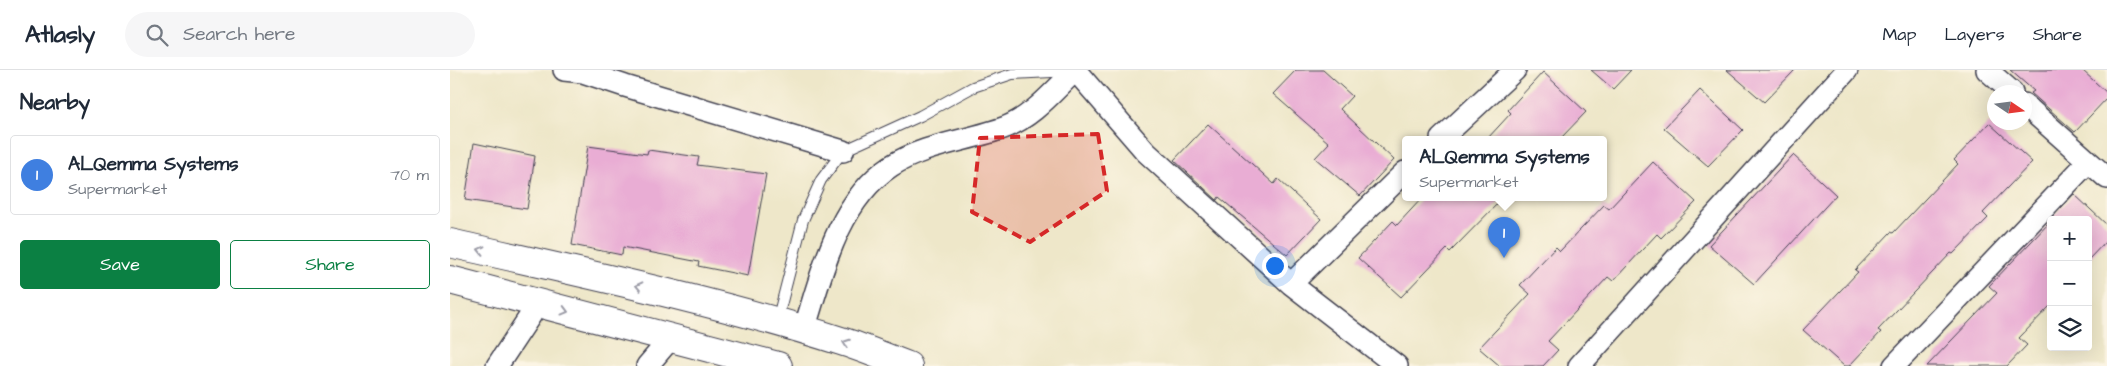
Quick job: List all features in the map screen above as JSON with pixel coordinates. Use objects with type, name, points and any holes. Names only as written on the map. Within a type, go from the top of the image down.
[{"type":"main road","points":[[450,243],[684,297],[842,341],[908,366]]},
{"type":"main road","points":[[450,280],[778,366]]},
{"type":"main road","points":[[671,338],[685,337],[695,327],[697,320],[694,306],[684,297]]},
{"type":"street","points":[[564,70],[595,73],[843,151]]},
{"type":"street","points":[[804,330],[815,294],[843,221],[862,192],[891,166],[926,150],[1007,126],[1034,111],[1075,70],[1146,152],[1291,284],[1397,366]]},
{"type":"street","points":[[1444,136],[1515,70]]},
{"type":"street","points":[[1579,366],[1847,70]]},
{"type":"street","points":[[1987,70],[2004,85]]},
{"type":"street","points":[[2032,111],[2107,178]]},
{"type":"street","points":[[1894,366],[2088,162]]},
{"type":"street","points":[[1291,284],[1402,175]]},
{"type":"street","points":[[497,366],[538,304]]},
{"type":"street","points":[[647,366],[671,338]]},
{"type":"lane","points":[[776,322],[803,220],[821,180],[843,151],[920,116],[973,87],[1012,74],[1075,70]]},
{"type":"highlighted area","points":[[1098,134],[1107,191],[1030,242],[972,212],[980,138]]},
{"type":"building","points":[[1296,70],[1323,70],[1352,96],[1340,109],[1394,160],[1360,196],[1315,158],[1329,143],[1273,94]]},
{"type":"building","points":[[1591,70],[1631,70],[1613,89]]},
{"type":"building","points":[[1727,70],[1795,70],[1764,102]]},
{"type":"building","points":[[2010,70],[2082,70],[2107,93],[2107,98],[2075,132],[2032,94],[2034,91],[2032,85],[2027,85]]},
{"type":"building","points":[[1543,72],[1586,112],[1563,136],[1490,136],[1511,113],[1508,110]]},
{"type":"building","points":[[1700,90],[1743,130],[1708,166],[1664,128]]},
{"type":"building","points":[[1208,124],[1274,184],[1278,179],[1321,219],[1287,255],[1219,197],[1217,200],[1174,160]]},
{"type":"building","points":[[1987,125],[1987,130],[1997,130],[2032,162],[1983,213],[1988,218],[1953,254],[1951,253],[1878,330],[1881,332],[1849,366],[1844,366],[1803,330],[1858,272],[1855,270],[1958,164],[1954,160]]},
{"type":"building","points":[[474,143],[535,156],[527,209],[465,200]]},
{"type":"building","points":[[588,146],[647,154],[648,150],[699,157],[697,165],[766,174],[748,276],[698,266],[699,262],[623,247],[622,255],[572,245]]},
{"type":"building","points":[[1793,155],[1836,195],[1754,284],[1709,245]]},
{"type":"building","points":[[1653,162],[1696,202],[1661,238],[1657,234],[1613,281],[1608,277],[1548,341],[1558,350],[1543,366],[1500,366],[1479,348],[1530,294],[1520,285],[1556,247],[1560,251],[1604,205],[1609,209]]},
{"type":"building","points":[[2074,194],[2107,225],[2107,240],[2092,256],[2092,216],[2054,216]]},
{"type":"building","points":[[1419,201],[1500,201],[1450,252],[1447,249],[1401,297],[1358,258],[1393,221],[1397,225]]},
{"type":"building","points":[[2047,225],[2047,309],[2019,338],[2027,345],[2007,366],[1927,366],[1997,293],[1989,286]]},
{"type":"place","name":"ALQemma Systems","points":[[1504,258]]}]
